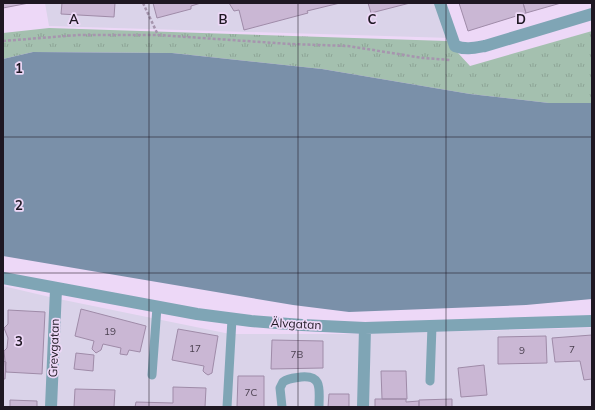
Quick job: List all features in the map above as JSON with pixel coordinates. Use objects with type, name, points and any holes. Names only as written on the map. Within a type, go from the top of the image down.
[{"type":"street","points":[[440,3],[455,46],[471,49],[592,14]]},
{"type":"street","name":"Älvgatan","points":[[3,278],[56,289],[232,319],[366,328],[592,321]]},
{"type":"street","name":"Grevgatan","points":[[51,407],[56,289]]},
{"type":"street","points":[[363,407],[366,328]]},
{"type":"lane","points":[[152,375],[157,307]]},
{"type":"lane","points":[[227,407],[232,319]]},
{"type":"lane","points":[[430,381],[432,326]]},
{"type":"lane","points":[[282,407],[280,388],[283,382],[292,378],[307,376],[315,379],[318,383],[319,407]]},
{"type":"path","points":[[143,3],[158,35]]},
{"type":"path","points":[[3,40],[78,35],[158,35],[290,44],[348,46],[422,58],[458,61]]},
{"type":"shaded area","points":[[45,3],[440,3],[451,38],[49,26]]},
{"type":"shaded area","points":[[3,286],[230,334],[358,334],[592,328],[592,407],[3,407]]},
{"type":"green space","points":[[49,28],[447,41],[470,66],[592,31],[592,103],[549,103],[470,94],[322,69],[172,53],[33,52],[3,59],[3,33]]},
{"type":"water","points":[[33,52],[172,53],[322,69],[470,94],[549,103],[592,103],[592,299],[526,305],[349,312],[293,305],[3,256],[3,59]]},
{"type":"building","points":[[3,3],[29,3],[3,8]]},
{"type":"building","points":[[62,3],[115,3],[114,17],[61,14]]},
{"type":"building","points":[[153,3],[201,3],[191,6],[191,9],[157,18]]},
{"type":"building","points":[[229,3],[340,3],[307,11],[308,13],[244,30],[239,10],[234,11]]},
{"type":"building","points":[[368,3],[410,3],[371,13]]},
{"type":"building","points":[[459,3],[523,3],[526,13],[468,31]]},
{"type":"building","points":[[523,3],[561,3],[526,13]]},
{"type":"building","points":[[81,309],[146,326],[140,352],[129,350],[127,355],[120,354],[121,348],[103,344],[101,350],[96,353],[92,349],[94,341],[75,336]]},
{"type":"building","points":[[8,310],[45,312],[42,374],[6,372],[4,351],[7,348],[8,338],[4,328],[8,324]]},
{"type":"building","points":[[178,329],[218,336],[212,373],[208,375],[205,373],[203,371],[204,366],[172,360]]},
{"type":"building","points":[[592,335],[592,379],[584,380],[580,361],[555,362],[552,338]]},
{"type":"building","points":[[546,336],[547,363],[498,364],[498,337]]},
{"type":"building","points":[[272,340],[323,341],[323,368],[271,369]]},
{"type":"building","points":[[76,353],[94,355],[93,371],[74,369]]},
{"type":"building","points":[[3,361],[6,362],[5,379],[3,379]]},
{"type":"building","points":[[484,365],[487,395],[461,397],[458,368]]},
{"type":"building","points":[[381,371],[406,371],[407,399],[382,399]]},
{"type":"building","points":[[238,376],[264,376],[264,407],[237,407]]},
{"type":"building","points":[[173,387],[206,388],[205,407],[135,407],[136,402],[173,403]]},
{"type":"building","points":[[75,389],[115,390],[114,407],[74,407]]},
{"type":"building","points":[[329,394],[349,394],[349,407],[328,407]]},
{"type":"building","points":[[375,399],[406,399],[406,402],[419,401],[419,407],[375,407]]},
{"type":"building","points":[[452,399],[452,407],[419,407],[419,400]]},
{"type":"building","points":[[10,400],[37,401],[37,407],[10,407]]}]
